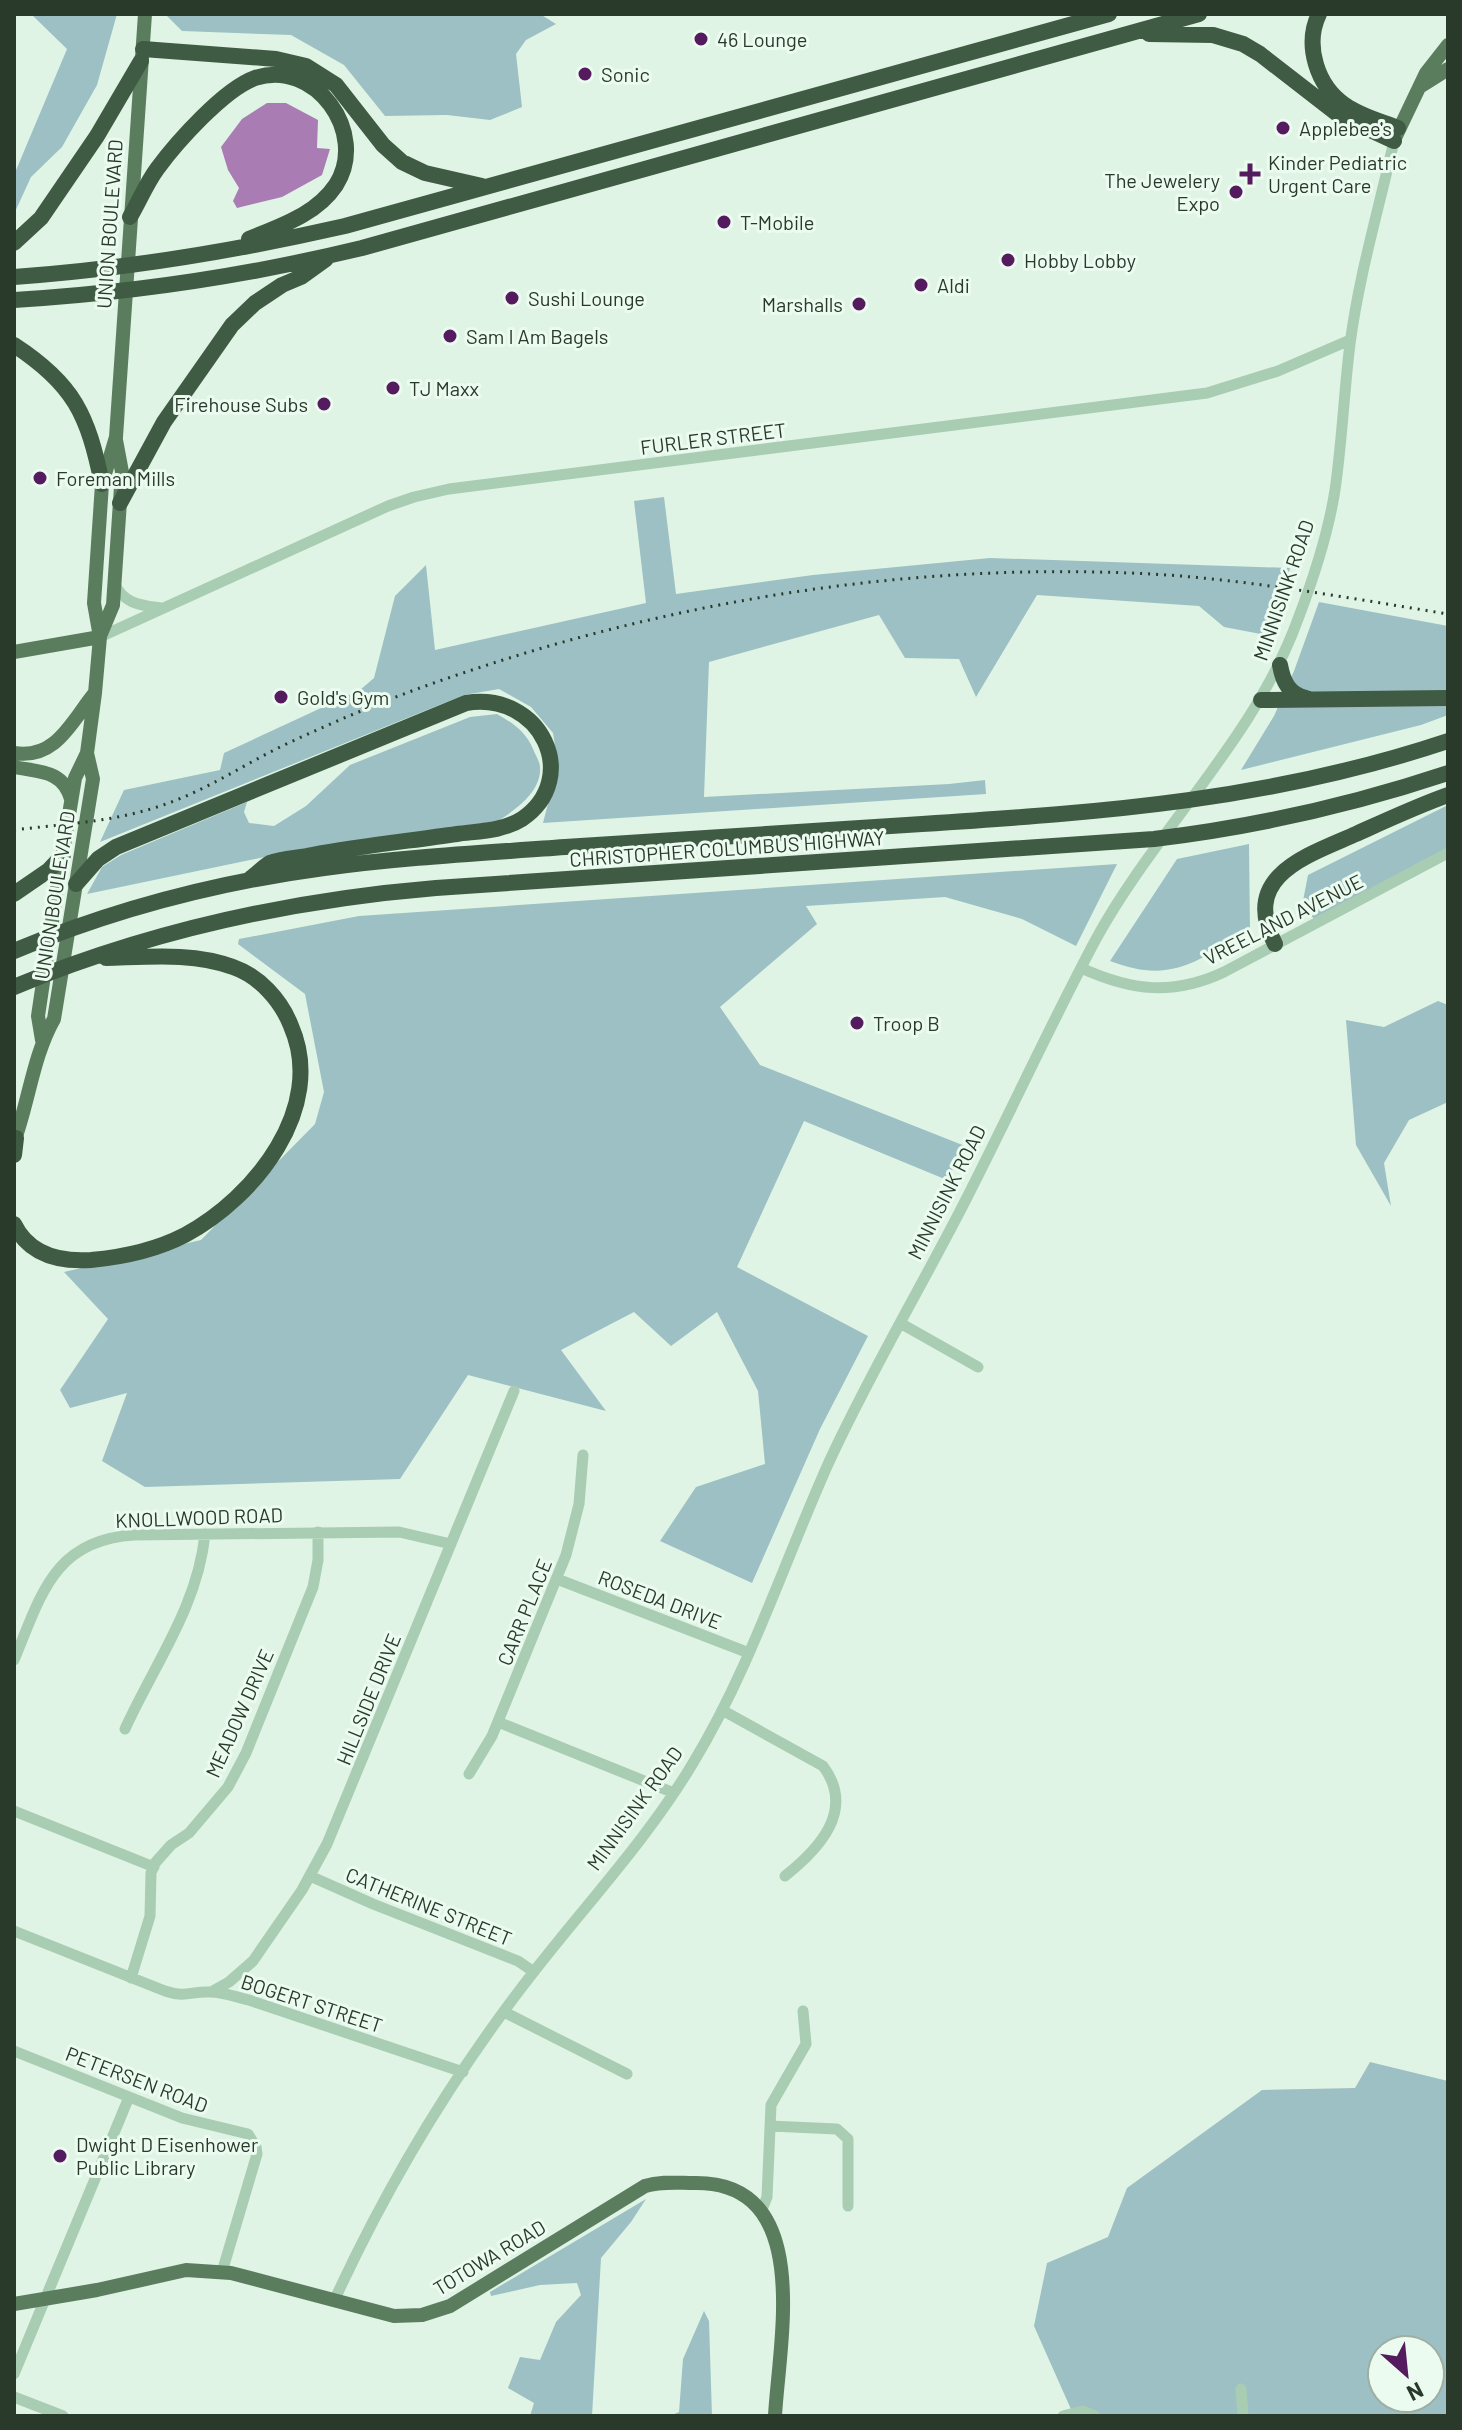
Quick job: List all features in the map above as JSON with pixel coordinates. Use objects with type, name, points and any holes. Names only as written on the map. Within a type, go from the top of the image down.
[{"type":"highway","points":[[1055,29],[1084,14]]},
{"type":"highway","points":[[14,277],[141,265],[345,226],[1109,14]]},
{"type":"highway","points":[[14,300],[165,287],[329,256],[1199,14]]},
{"type":"highway","points":[[1319,14],[1312,33],[1312,47],[1315,62],[1329,90],[1357,112],[1396,134]]},
{"type":"highway","points":[[1127,35],[1213,35],[1243,44],[1340,116],[1396,134]]},
{"type":"highway","points":[[14,243],[41,218],[97,136],[142,55],[276,59],[306,66],[336,85],[383,145],[402,162],[425,173],[486,187]]},
{"type":"highway","points":[[130,217],[154,173],[170,153],[232,90],[266,76],[289,77],[310,86],[329,101],[341,120],[346,155],[336,184],[308,213],[219,252]]},
{"type":"highway","points":[[120,503],[164,422],[232,325],[261,298],[301,277],[329,256]]},
{"type":"highway","points":[[14,345],[46,367],[72,397],[90,431],[102,484]]},
{"type":"highway","points":[[1280,665],[1284,681],[1292,692],[1316,699]]},
{"type":"highway","points":[[1261,700],[1448,698]]},
{"type":"highway","points":[[75,888],[98,859],[116,847],[466,703],[487,701],[507,705],[529,718],[543,737],[549,761],[547,786],[535,807],[515,823],[271,863],[246,881]]},
{"type":"highway","name":"CHRISTOPHER COLUMBUS HIGHWAY","points":[[14,951],[117,914],[246,881],[321,868],[431,856],[1060,815],[1168,805],[1324,777],[1448,741]]},
{"type":"highway","name":"CHRISTOPHER COLUMBUS HIGHWAY","points":[[14,987],[91,958],[180,930],[237,916],[370,894],[1097,845],[1204,833],[1331,807],[1448,773]]},
{"type":"highway","points":[[1275,944],[1264,907],[1270,889],[1283,872],[1313,853],[1448,795]]},
{"type":"highway","points":[[14,894],[49,870],[63,855]]},
{"type":"highway","points":[[14,1224],[29,1245],[57,1258],[105,1259],[165,1244],[203,1224],[248,1186],[276,1147],[295,1108],[301,1078],[295,1036],[276,1000],[257,981],[233,967],[204,959],[91,958]]},
{"type":"highway","points":[[14,1155],[15,1140]]},
{"type":"main road","name":"UNION BOULEVARD","points":[[100,637],[113,605],[122,472],[116,437],[121,337],[145,14]]},
{"type":"main road","name":"MINNISINK ROAD","points":[[1396,134],[1426,73],[1448,45]]},
{"type":"main road","points":[[1418,89],[1448,69]]},
{"type":"main road","name":"UNION BOULEVARD","points":[[42,1040],[38,1016],[57,888],[75,778],[87,753],[95,693],[100,637],[94,603],[102,484],[116,437]]},
{"type":"main road","points":[[14,652],[100,637]]},
{"type":"main road","points":[[14,753],[38,752],[57,742],[95,693]]},
{"type":"main road","name":"UNION BOULEVARD","points":[[15,1140],[42,1040],[54,1019],[93,779],[87,753]]},
{"type":"main road","points":[[14,767],[54,774],[66,786],[71,808]]},
{"type":"main road","name":"TOTOWA ROAD","points":[[14,2304],[186,2270],[222,2272],[394,2316],[432,2313],[450,2306],[633,2192],[654,2183],[720,2185],[744,2196],[761,2212],[777,2244],[783,2281],[783,2314],[775,2416]]},
{"type":"street","name":"MINNISINK ROAD","points":[[334,2301],[394,2181],[463,2072],[534,1972],[674,1793],[702,1749],[749,1653],[833,1453],[960,1211],[1081,968],[1113,911],[1261,700],[1280,665],[1316,568],[1335,493],[1350,340],[1364,266],[1396,134]]},
{"type":"street","name":"FURLER STREET","points":[[100,637],[357,519],[414,497],[449,489],[1207,393],[1278,371],[1350,340]]},
{"type":"street","points":[[114,583],[120,595],[129,602],[162,608]]},
{"type":"street","name":"VREELAND AVENUE","points":[[1081,968],[1123,985],[1154,988],[1174,987],[1213,977],[1448,853]]},
{"type":"street","points":[[900,1323],[978,1367]]},
{"type":"street","name":"HILLSIDE DRIVE","points":[[211,1992],[229,1982],[253,1961],[310,1876],[337,1821],[514,1391]]},
{"type":"street","name":"CARR PLACE","points":[[469,1774],[498,1722],[557,1579],[576,1522],[583,1455]]},
{"type":"street","name":"MEADOW DRIVE","points":[[154,1867],[161,1854],[204,1817],[228,1787],[246,1753],[313,1587],[318,1560],[318,1532]]},
{"type":"street","name":"KNOLLWOOD ROAD","points":[[14,1660],[46,1586],[59,1566],[79,1550],[112,1537],[399,1532],[451,1544]]},
{"type":"street","points":[[125,1729],[184,1614],[202,1560],[205,1534]]},
{"type":"street","name":"ROSEDA DRIVE","points":[[557,1579],[749,1653]]},
{"type":"street","points":[[722,1710],[823,1766],[832,1781],[837,1798],[829,1825],[816,1848],[785,1876]]},
{"type":"street","points":[[498,1722],[674,1793]]},
{"type":"street","points":[[14,1811],[154,1867],[150,1916],[131,1978]]},
{"type":"street","name":"CATHERINE STREET","points":[[310,1876],[518,1961],[534,1972]]},
{"type":"street","name":"BOGERT STREET","points":[[14,1931],[175,1995],[211,1992],[249,2000],[463,2072]]},
{"type":"street","points":[[761,2212],[767,2197],[771,2105],[806,2044],[803,2011]]},
{"type":"street","points":[[504,2012],[627,2074]]},
{"type":"street","name":"PETERSEN ROAD","points":[[14,2051],[196,2123],[241,2131],[253,2140],[257,2154],[222,2272]]},
{"type":"street","points":[[14,2374],[129,2097]]},
{"type":"street","points":[[770,2126],[837,2129],[843,2132],[848,2139],[848,2206]]},
{"type":"street","points":[[1241,2389],[1243,2416]]},
{"type":"street","points":[[14,2397],[63,2416]]},
{"type":"street","points":[[1063,2416],[1082,2411],[1095,2416]]},
{"type":"shaded area","points":[[31,14],[117,14],[97,85],[62,147],[31,177],[14,214],[14,175],[67,49]]},
{"type":"shaded area","points":[[165,14],[540,14],[556,24],[526,40],[516,54],[522,107],[490,120],[447,115],[385,116],[344,65],[291,35],[182,31]]},
{"type":"shaded area","points":[[267,103],[286,103],[318,120],[317,148],[330,149],[322,175],[282,197],[237,208],[233,201],[239,188],[228,170],[221,147],[242,119]]},
{"type":"shaded area","points":[[664,497],[676,594],[813,575],[990,558],[1290,568],[1279,607],[1266,635],[1224,627],[1199,606],[1037,595],[976,697],[959,659],[905,658],[879,615],[709,662],[704,797],[985,780],[986,794],[543,823],[558,765],[553,733],[531,707],[499,689],[464,695],[100,842],[124,790],[220,770],[224,753],[360,690],[374,678],[395,596],[426,565],[435,650],[646,603],[634,501]]},
{"type":"shaded area","points":[[1319,602],[1448,626],[1448,715],[1421,725],[1241,770],[1274,716]]},
{"type":"shaded area","points":[[497,714],[523,733],[540,767],[532,792],[498,821],[298,850],[87,894],[102,867],[121,855],[247,802],[244,812],[249,823],[274,826],[306,806],[350,765],[470,717]]},
{"type":"shaded area","points":[[1448,805],[1448,857],[1318,923],[1302,906],[1308,875]]},
{"type":"shaded area","points":[[1249,844],[1250,932],[1198,960],[1167,970],[1150,971],[1110,961],[1177,859]]},
{"type":"shaded area","points":[[1117,864],[1076,946],[1022,919],[945,897],[806,906],[817,924],[720,1007],[760,1065],[965,1146],[947,1180],[804,1121],[737,1267],[868,1336],[820,1429],[752,1583],[660,1541],[696,1487],[765,1464],[758,1391],[717,1312],[671,1346],[634,1312],[561,1350],[606,1411],[468,1375],[400,1479],[145,1487],[102,1461],[127,1393],[70,1408],[60,1390],[108,1319],[64,1272],[201,1240],[315,1124],[324,1092],[305,994],[238,944],[239,939],[359,916]]},
{"type":"shaded area","points":[[1438,1001],[1448,1005],[1448,1102],[1409,1120],[1384,1163],[1391,1206],[1356,1145],[1346,1020],[1384,1027]]},
{"type":"shaded area","points":[[1370,2062],[1448,2081],[1448,2416],[1074,2416],[1034,2326],[1047,2263],[1108,2237],[1127,2188],[1262,2090],[1355,2088]]},
{"type":"shaded area","points":[[646,2199],[601,2258],[592,2416],[530,2416],[534,2403],[508,2388],[520,2357],[540,2360],[556,2322],[581,2295],[577,2283],[540,2285],[491,2296],[490,2292]]},
{"type":"shaded area","points":[[704,2311],[709,2321],[712,2416],[670,2416],[679,2412],[683,2359]]},
{"type":"railway","points":[[14,830],[106,819],[160,806],[372,706],[551,645],[725,604],[812,589],[990,573],[1168,575],[1273,586],[1448,614]]},
{"type":"place","name":"46 Lounge","points":[[701,39]]},
{"type":"place","name":"Sonic","points":[[585,74]]},
{"type":"place","name":"Applebee's","points":[[1283,128]]},
{"type":"place","name":"Kinder Pediatric Urgent Care","points":[[1250,174]]},
{"type":"place","name":"The Jewelery Expo","points":[[1236,192]]},
{"type":"place","name":"T-Mobile","points":[[724,222]]},
{"type":"place","name":"Hobby Lobby","points":[[1008,260]]},
{"type":"place","name":"Aldi","points":[[921,285]]},
{"type":"place","name":"Sushi Lounge","points":[[512,298]]},
{"type":"place","name":"Marshalls","points":[[859,304]]},
{"type":"place","name":"Sam I Am Bagels","points":[[450,336]]},
{"type":"place","name":"TJ Maxx","points":[[393,388]]},
{"type":"place","name":"Firehouse Subs","points":[[324,404]]},
{"type":"place","name":"Foreman Mills","points":[[40,478]]},
{"type":"place","name":"Gold's Gym","points":[[281,697]]},
{"type":"place","name":"Troop B","points":[[857,1023]]},
{"type":"place","name":"Dwight D Eisenhower Public Library","points":[[60,2156]]}]
